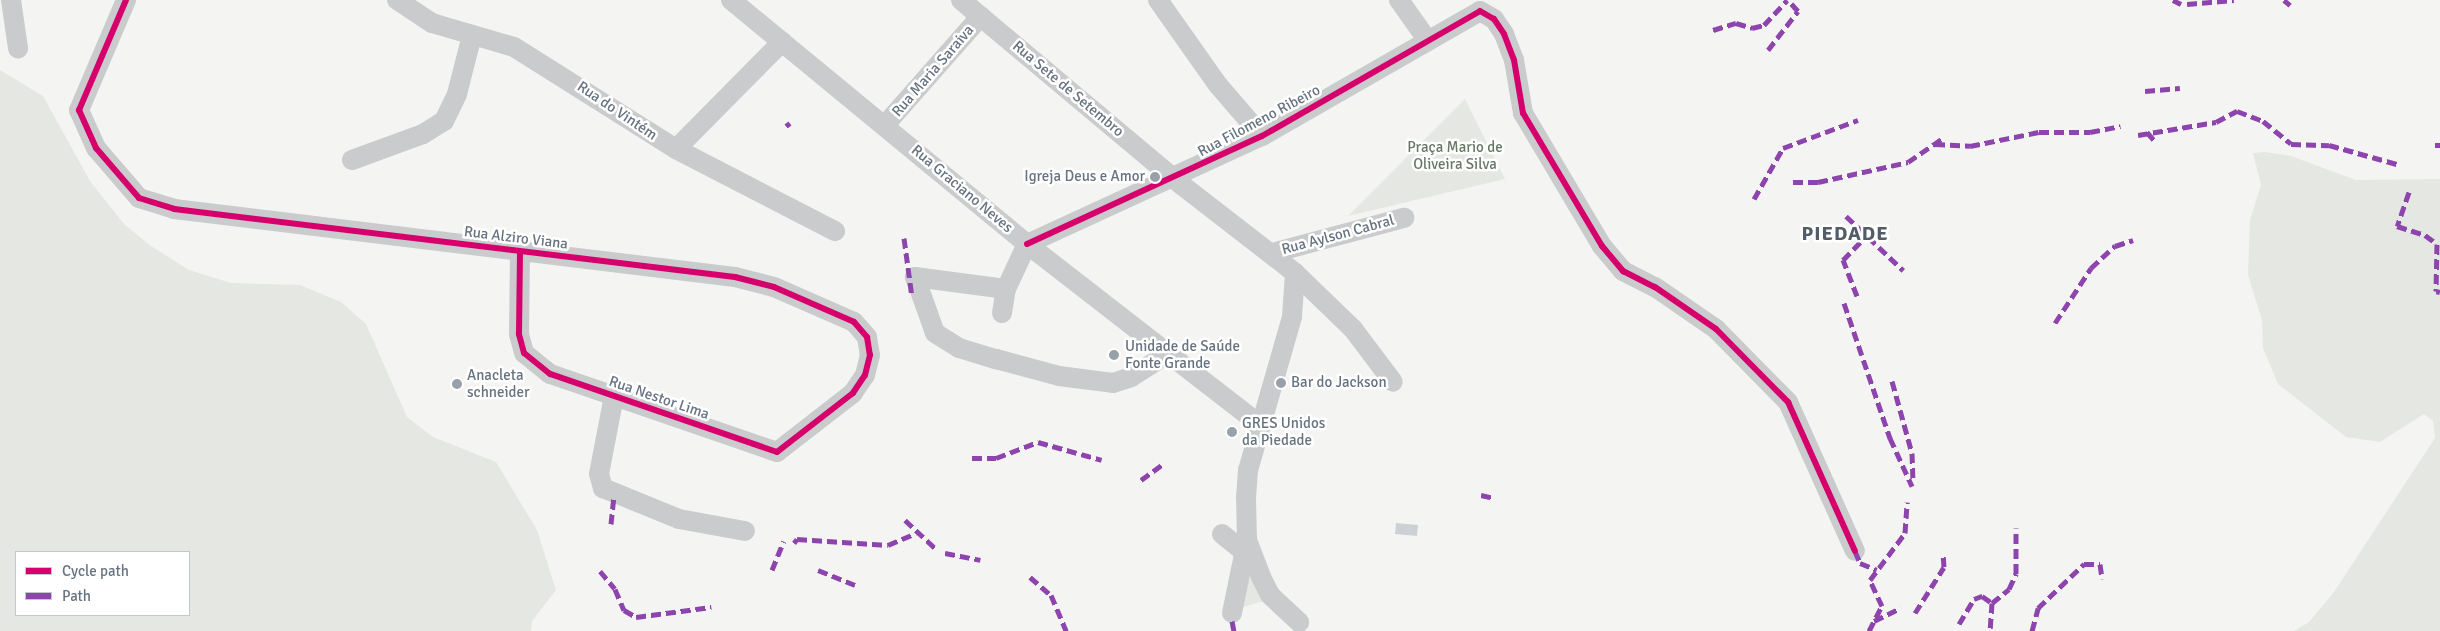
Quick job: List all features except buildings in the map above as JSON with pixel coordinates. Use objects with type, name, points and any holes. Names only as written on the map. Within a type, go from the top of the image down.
[{"type":"street","points":[[11,0],[18,48]]},
{"type":"street","name":"Rua Alziro Viana","points":[[126,0],[79,110],[96,148],[118,178],[139,198],[174,209],[735,277],[774,287],[854,322],[867,337],[870,355],[865,376]]},
{"type":"street","name":"Rua do Vintém","points":[[397,0],[432,23],[514,48],[562,73],[676,149],[835,230]]},
{"type":"street","name":"Rua Graciano Neves","points":[[731,0],[885,125],[1027,244],[1169,352],[1260,426]]},
{"type":"street","name":"Rua Sete de Setembro","points":[[962,0],[1174,179]]},
{"type":"street","points":[[1158,0],[1218,85],[1262,136]]},
{"type":"street","points":[[1399,0],[1428,41]]},
{"type":"street","points":[[1488,10],[1514,60],[1523,113],[1602,246],[1623,271],[1656,287],[1716,329],[1788,402],[1855,551]]},
{"type":"street","name":"Rua Filomeno Ribeiro","points":[[1027,244],[1174,179],[1262,136],[1428,41],[1488,10]]},
{"type":"street","name":"Rua Maria Saraiva","points":[[885,125],[981,16]]},
{"type":"street","points":[[352,160],[423,134],[444,121],[457,94],[472,35]]},
{"type":"street","points":[[676,149],[782,42]]},
{"type":"street","points":[[1174,179],[1272,253],[1295,273],[1353,329],[1393,382]]},
{"type":"street","name":"Rua Aylson Cabral","points":[[1272,253],[1404,218]]},
{"type":"street","points":[[1002,313],[1006,289],[1027,244]]},
{"type":"street","name":"Rua Nestor Lima","points":[[520,252],[520,334],[524,353],[550,374],[777,452],[853,393],[865,376]]},
{"type":"street","points":[[1232,614],[1245,545],[1248,470],[1292,317],[1295,273]]},
{"type":"street","points":[[1006,289],[915,277],[933,328],[959,348],[1095,383],[1131,377],[1169,352]]},
{"type":"street","points":[[614,396],[600,474],[603,488],[679,519],[745,531]]},
{"type":"street","points":[[1222,534],[1245,545],[1270,595],[1299,622]]},
{"type":"green space","points":[[0,70],[43,96],[90,181],[124,224],[151,246],[189,270],[231,283],[300,285],[341,302],[366,324],[407,417],[433,437],[496,462],[537,530],[556,590],[532,621],[531,631],[0,631]]},
{"type":"green space","name":"Praça Mario de Oliveira Silva","points":[[1465,99],[1505,179],[1348,216]]},
{"type":"green space","points":[[2265,152],[2291,156],[2356,180],[2440,179],[2440,631],[2294,631],[2309,622],[2334,592],[2435,438],[2433,421],[2424,414],[2380,442],[2346,437],[2278,384],[2263,348],[2262,320],[2248,275],[2250,220],[2261,185],[2253,153]]},
{"type":"green space","points":[[1247,568],[1267,600],[1237,609]]},
{"type":"shaded area","points":[[1396,523],[1418,525],[1417,536],[1395,534]]},
{"type":"marked path","points":[[1713,30],[1736,23],[1752,28],[1764,25],[1787,0]]},
{"type":"marked path","points":[[1768,50],[1798,11],[1788,0]]},
{"type":"marked path","points":[[2173,0],[2181,4]]},
{"type":"marked path","points":[[2187,4],[2234,0]]},
{"type":"marked path","points":[[2284,0],[2290,5]]},
{"type":"marked path","points":[[2145,91],[2180,88]]},
{"type":"marked path","points":[[2138,135],[2216,122],[2237,111],[2263,121],[2291,144],[2329,145],[2400,165]]},
{"type":"marked path","points":[[1754,199],[1783,148],[1858,120]]},
{"type":"marked path","points":[[786,126],[790,123]]},
{"type":"marked path","points":[[1935,144],[1970,146],[2039,132],[2090,132],[2120,126]]},
{"type":"marked path","points":[[2147,132],[2154,140]]},
{"type":"marked path","points":[[1793,182],[1818,182],[1908,162],[1943,138]]},
{"type":"marked path","points":[[2435,145],[2440,145]]},
{"type":"marked path","points":[[2409,192],[2397,226],[2425,235],[2437,244],[2436,291],[2440,292]]},
{"type":"marked path","points":[[1846,216],[1903,270]]},
{"type":"marked path","points":[[904,238],[912,297]]},
{"type":"marked path","points":[[1857,296],[1843,260],[1864,238]]},
{"type":"marked path","points":[[2055,323],[2091,268],[2115,246],[2133,240]]},
{"type":"marked path","points":[[1844,303],[1890,438],[1912,486]]},
{"type":"marked path","points":[[1892,381],[1912,453],[1913,481]]},
{"type":"marked path","points":[[972,458],[996,458],[1038,442],[1102,460]]},
{"type":"marked path","points":[[1141,480],[1162,465]]},
{"type":"marked path","points":[[611,524],[614,495]]},
{"type":"marked path","points":[[1481,495],[1494,498]]},
{"type":"marked path","points":[[1869,631],[1882,606],[1870,580],[1905,533],[1907,502]]},
{"type":"marked path","points":[[905,520],[935,548]]},
{"type":"marked path","points":[[1992,603],[2009,589],[2016,574],[2016,528]]},
{"type":"marked path","points":[[794,543],[797,539],[888,545],[916,533]]},
{"type":"marked path","points":[[772,570],[784,541]]},
{"type":"marked path","points":[[1855,551],[1860,563],[1877,570]]},
{"type":"marked path","points":[[945,553],[980,560]]},
{"type":"marked path","points":[[1915,613],[1944,567],[1943,553]]},
{"type":"marked path","points":[[2032,631],[2038,608],[2084,564],[2100,564],[2102,579]]},
{"type":"marked path","points":[[818,570],[855,585]]},
{"type":"marked path","points":[[600,571],[615,589],[624,610],[636,617],[711,607]]},
{"type":"marked path","points":[[1030,577],[1051,595],[1066,631]]},
{"type":"marked path","points":[[1959,624],[1974,599],[1982,596],[1992,603],[1990,631]]},
{"type":"marked path","points":[[1874,621],[1901,608]]},
{"type":"marked path","points":[[1232,621],[1234,631]]},
{"type":"cycle path","points":[[126,0],[79,110],[96,148],[139,198],[174,209],[735,277],[774,287],[854,322],[867,337],[870,355],[865,375],[853,393],[777,452],[550,374],[524,353],[519,334],[520,252]]},
{"type":"cycle path","points":[[1027,244],[1262,136],[1480,11],[1494,19],[1504,34],[1514,60],[1523,113],[1602,246],[1623,271],[1655,287],[1716,329],[1788,402],[1855,551]]},
{"type":"place","name":"Igreja Deus e Amor","points":[[1155,177]]},
{"type":"place","name":"Unidade de Saúde Fonte Grande","points":[[1114,355]]},
{"type":"place","name":"Bar do Jackson","points":[[1281,383]]},
{"type":"place","name":"Anacleta schneider","points":[[457,384]]},
{"type":"place","name":"GRES Unidos da Piedade","points":[[1232,432]]},
{"type":"district","name":"PIEDADE","points":[[1845,233]]}]
